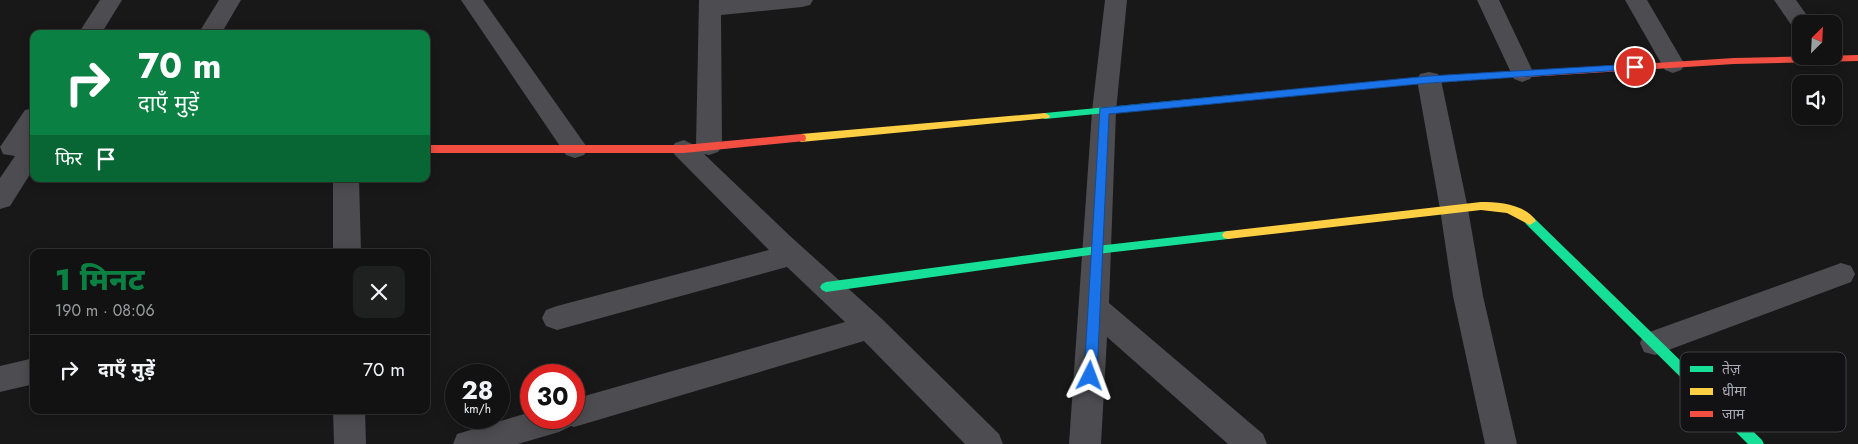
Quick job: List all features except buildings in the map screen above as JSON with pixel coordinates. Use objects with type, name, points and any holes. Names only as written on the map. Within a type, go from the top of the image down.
[{"type":"street","points":[[92,30],[112,0]]},
{"type":"street","points":[[211,30],[230,0]]},
{"type":"street","points":[[472,0],[576,149]]},
{"type":"street","points":[[802,0],[710,5],[697,148],[792,255],[870,327],[986,444]]},
{"type":"street","points":[[1085,444],[1104,111],[1116,0]]},
{"type":"street","points":[[1488,0],[1522,74]]},
{"type":"street","points":[[1636,0],[1673,65]]},
{"type":"street","points":[[1785,0],[1796,15]]},
{"type":"street","points":[[1842,58],[1858,58]]},
{"type":"street","points":[[430,149],[697,148],[1429,80],[1792,59]]},
{"type":"street","points":[[1429,80],[1454,209],[1468,296],[1501,444]]},
{"type":"street","points":[[0,200],[30,125]]},
{"type":"street","points":[[346,182],[347,249]]},
{"type":"street","points":[[826,287],[1097,250],[1454,209],[1495,206],[1519,211],[1680,368]]},
{"type":"street","points":[[557,318],[792,255]]},
{"type":"street","points":[[1655,343],[1841,274]]},
{"type":"street","points":[[1094,308],[1251,444]]},
{"type":"street","points":[[585,410],[870,327]]},
{"type":"street","points":[[0,379],[30,372]]},
{"type":"street","points":[[350,414],[350,444]]},
{"type":"street","points":[[469,444],[522,429]]},
{"type":"street","points":[[1745,432],[1757,444]]},
{"type":"traffic: fast","points":[[1045,116],[1253,96]]},
{"type":"traffic: fast","points":[[1530,221],[1680,368]]},
{"type":"traffic: fast","points":[[826,287],[1097,250],[1228,235]]},
{"type":"traffic: fast","points":[[1745,432],[1757,444]]},
{"type":"traffic: slow","points":[[1253,96],[1429,80],[1514,75]]},
{"type":"traffic: slow","points":[[801,138],[1045,116]]},
{"type":"traffic: slow","points":[[1228,235],[1481,206],[1508,209],[1520,213],[1530,221]]},
{"type":"traffic: jam","points":[[1514,75],[1734,61],[1858,58]]},
{"type":"traffic: jam","points":[[430,149],[684,149],[801,138]]},
{"type":"route","points":[[1090,376],[1104,111],[1429,80],[1635,67]]}]
